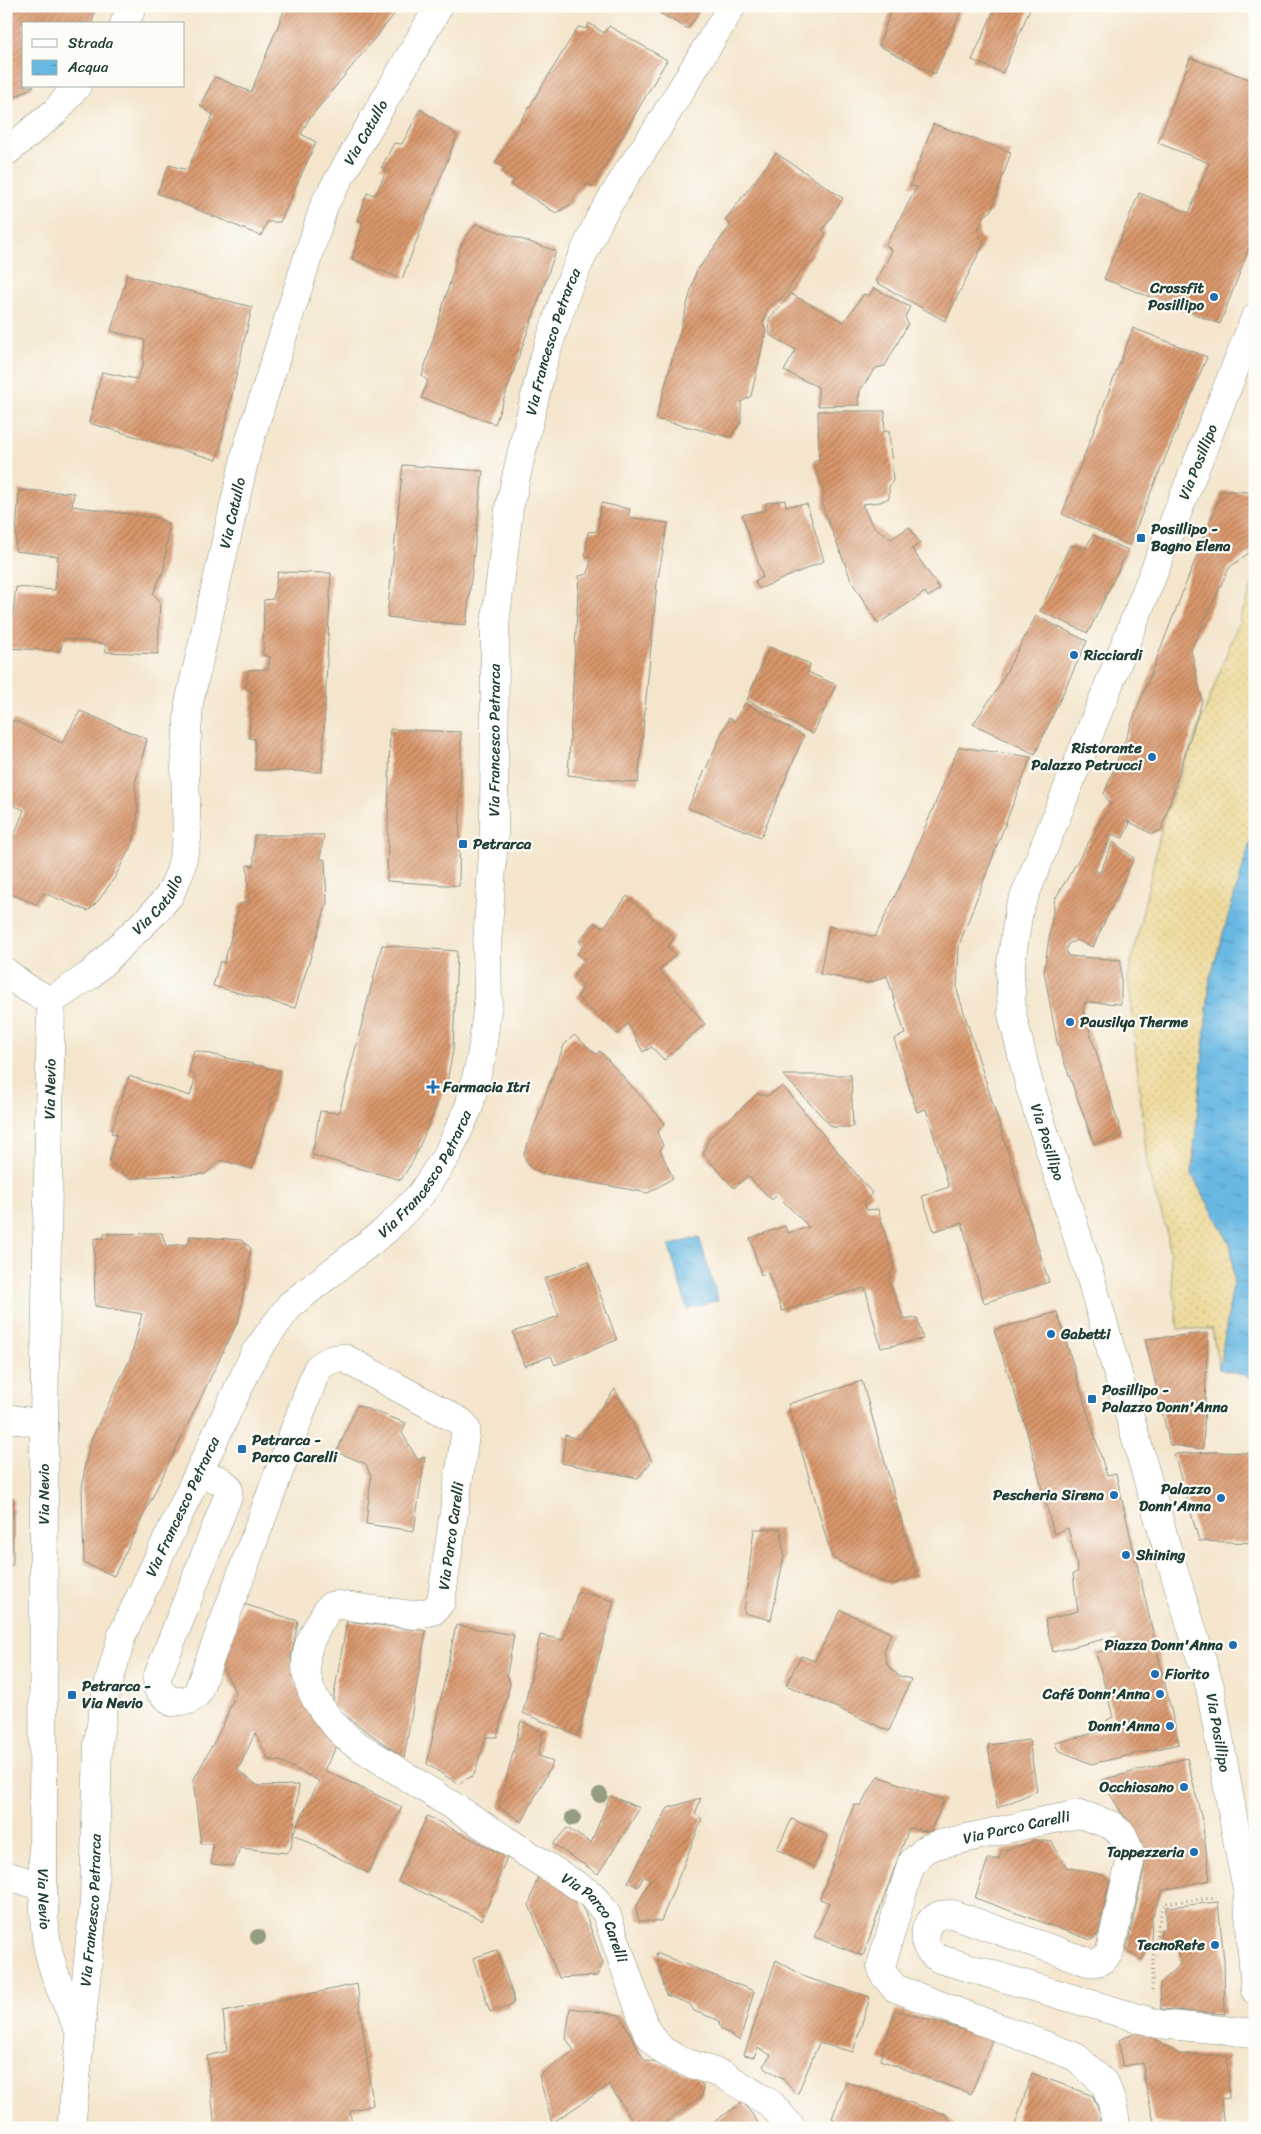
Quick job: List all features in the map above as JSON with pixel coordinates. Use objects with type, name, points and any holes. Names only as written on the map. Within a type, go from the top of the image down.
[{"type":"street","points":[[125,22],[133,6]]},
{"type":"street","name":"Via Catullo","points":[[51,1000],[90,975],[152,915],[169,896],[180,872],[187,839],[185,768],[189,703],[247,449],[325,203],[439,6]]},
{"type":"street","name":"Via Francesco Petrarca","points":[[72,2128],[94,1901],[98,1743],[106,1693],[122,1634],[255,1353],[290,1305],[386,1230],[421,1194],[448,1153],[469,1107],[481,1058],[488,1003],[488,945],[494,836],[495,625],[509,509],[521,455],[550,341],[568,287],[596,226],[732,6]]},
{"type":"street","points":[[6,152],[56,112],[74,88]]},
{"type":"street","name":"Via Posillipo","points":[[1255,318],[1019,910],[1010,970],[1012,1014],[1029,1084],[1091,1279],[1168,1552],[1210,1687],[1247,1888],[1255,1990]]},
{"type":"street","points":[[6,972],[25,987],[51,1000]]},
{"type":"street","name":"Via Nevio","points":[[51,1000],[44,1424],[43,1887],[46,1938],[53,1971],[81,2034]]},
{"type":"street","name":"Via Parco Carelli","points":[[199,1474],[220,1480],[228,1487],[228,1496],[158,1678],[158,1689],[172,1702],[189,1700],[197,1694],[317,1369],[324,1362],[334,1358],[344,1358],[462,1422],[466,1428],[441,1602],[433,1612],[413,1616],[339,1604],[331,1606],[308,1646],[305,1666],[311,1689],[320,1708],[338,1730],[351,1741],[592,1895],[606,1913],[646,2032],[662,2050],[679,2060],[724,2075],[771,2104],[792,2128]]},
{"type":"street","points":[[6,1418],[44,1424]]},
{"type":"street","name":"Via Parco Carelli","points":[[1115,2128],[1112,2102],[1104,2084],[1076,2057],[896,1988],[884,1975],[881,1966],[911,1864],[925,1850],[936,1845],[1080,1814],[1111,1825],[1122,1835],[1129,1850],[1130,1862],[1110,1952],[1106,1958],[1101,1961],[1088,1962],[952,1914],[940,1915],[931,1922],[926,1930],[924,1940],[926,1949],[940,1959],[1158,2024],[1255,2033]]},
{"type":"street","points":[[6,1875],[43,1887]]},
{"type":"path","points":[[1152,1999],[1152,1974],[1160,1915],[1165,1903],[1218,1898]]},
{"type":"sand","points":[[1255,579],[1255,828],[1210,978],[1192,1174],[1231,1246],[1234,1280],[1219,1369],[1212,1329],[1178,1329],[1167,1231],[1148,1172],[1128,977],[1163,821]]},
{"type":"water","points":[[1255,826],[1255,1384],[1247,1376],[1219,1369],[1234,1280],[1231,1246],[1192,1174],[1210,978]]},
{"type":"water","points":[[699,1237],[718,1300],[687,1309],[669,1246]]},
{"type":"building","points":[[6,6],[96,6],[92,22],[22,22],[22,88],[31,88],[7,102]]},
{"type":"building","points":[[286,6],[401,6],[309,119],[301,134],[316,142],[280,222],[267,222],[261,236],[157,193],[169,165],[187,170],[213,115],[200,105],[215,77],[251,92]]},
{"type":"building","points":[[662,6],[703,6],[688,29],[660,13]]},
{"type":"building","points":[[892,6],[963,6],[935,74],[879,46]]},
{"type":"building","points":[[996,6],[1031,6],[1003,73],[972,60]]},
{"type":"building","points":[[589,23],[604,33],[609,26],[667,60],[593,186],[584,184],[570,205],[556,213],[511,185],[514,180],[502,172],[505,168],[495,163],[578,27],[587,29]]},
{"type":"building","points":[[1190,58],[1255,81],[1255,233],[1220,324],[1104,279],[1139,193],[1189,213],[1209,163],[1158,143]]},
{"type":"building","points":[[420,109],[457,135],[402,279],[352,259],[363,222],[358,220],[367,193],[376,195],[387,168],[381,168],[394,143],[402,144]]},
{"type":"building","points":[[933,124],[1011,152],[991,211],[983,217],[979,228],[979,236],[985,241],[945,321],[876,282],[892,251],[886,245],[917,187],[910,186]]},
{"type":"building","points":[[776,153],[843,198],[823,230],[826,234],[782,298],[776,300],[768,308],[763,322],[766,330],[751,396],[741,402],[741,423],[730,437],[656,419],[696,272],[731,225],[725,220]]},
{"type":"building","points":[[476,224],[556,251],[495,424],[421,398],[428,381],[422,376],[461,245]]},
{"type":"building","points":[[127,275],[252,307],[217,460],[89,423],[102,372],[136,379],[143,366],[145,340],[111,331]]},
{"type":"building","points":[[874,288],[910,307],[905,317],[908,324],[885,366],[876,368],[860,390],[858,401],[860,405],[818,406],[818,387],[784,371],[796,350],[770,335],[769,319],[791,294],[844,322],[864,294],[869,296]]},
{"type":"building","points":[[1133,328],[1207,357],[1129,545],[1062,514]]},
{"type":"building","points":[[818,411],[885,411],[884,432],[889,431],[893,481],[889,487],[889,498],[880,502],[862,504],[872,525],[891,539],[909,527],[920,543],[912,549],[940,589],[928,597],[925,592],[878,624],[852,582],[823,508],[823,489],[813,462],[819,460]]},
{"type":"building","points":[[403,465],[483,471],[466,625],[387,617]]},
{"type":"building","points":[[19,490],[74,493],[72,506],[157,518],[169,524],[164,569],[153,594],[160,601],[158,654],[106,652],[105,644],[64,638],[60,651],[9,648],[16,587],[55,590],[58,556],[15,551]]},
{"type":"building","points":[[1222,491],[1255,492],[1255,548],[1229,568],[1191,649],[1202,701],[1161,830],[1152,834],[1126,820],[1130,823],[1123,838],[1112,834],[1095,870],[1100,873],[1113,842],[1134,858],[1093,947],[1077,940],[1068,944],[1066,950],[1068,956],[1121,960],[1121,1004],[1086,1002],[1083,1010],[1122,1135],[1094,1144],[1057,1042],[1044,971],[1055,899],[1111,805],[1104,794]]},
{"type":"building","points":[[785,500],[786,506],[807,504],[824,561],[759,589],[755,581],[763,577],[742,515],[766,510],[766,503]]},
{"type":"building","points":[[601,503],[630,509],[628,517],[668,523],[657,583],[638,783],[568,775],[579,576],[588,574],[591,558],[585,556],[588,532],[598,531]]},
{"type":"building","points":[[1093,535],[1128,550],[1088,633],[1040,611],[1070,545],[1085,549]]},
{"type":"building","points":[[278,572],[331,573],[322,772],[255,770],[255,739],[249,738],[252,691],[246,689],[248,670],[268,669],[270,657],[263,655],[264,600],[273,599]]},
{"type":"building","points":[[1036,616],[1087,641],[1035,754],[973,724],[996,691]]},
{"type":"building","points":[[769,647],[810,664],[808,672],[836,685],[813,734],[747,700]]},
{"type":"building","points":[[745,703],[804,736],[761,837],[688,808],[729,718],[735,721]]},
{"type":"building","points":[[80,711],[147,739],[135,784],[138,811],[133,842],[115,877],[99,900],[88,911],[44,893],[36,904],[6,892],[6,873],[10,866],[6,863],[6,856],[24,810],[6,802],[6,736],[13,720],[62,743]]},
{"type":"building","points":[[390,729],[461,732],[459,886],[387,881]]},
{"type":"building","points":[[959,747],[1031,757],[959,945],[957,990],[1049,1282],[984,1303],[962,1223],[934,1231],[922,1196],[949,1187],[926,1109],[917,1112],[894,1039],[905,1034],[887,976],[868,983],[820,974],[829,926],[875,937],[905,875]]},
{"type":"building","points":[[254,835],[324,835],[320,858],[325,860],[327,903],[295,1008],[213,986],[220,961],[224,963],[240,904],[249,901],[247,865],[254,866]]},
{"type":"building","points":[[627,896],[674,937],[668,947],[676,955],[660,970],[705,1024],[664,1060],[652,1047],[643,1052],[628,1024],[617,1034],[577,997],[584,986],[574,974],[585,959],[577,954],[583,946],[579,941],[594,923],[604,927]]},
{"type":"building","points":[[382,945],[457,951],[453,1050],[447,1082],[414,1159],[401,1180],[312,1155],[320,1111],[339,1113]]},
{"type":"building","points":[[574,1035],[596,1054],[600,1051],[665,1123],[657,1133],[663,1145],[660,1150],[673,1178],[648,1193],[541,1173],[532,1169],[526,1162],[524,1154],[564,1045]]},
{"type":"building","points":[[194,1050],[281,1071],[252,1169],[221,1160],[205,1174],[129,1178],[109,1161],[117,1134],[111,1133],[129,1076],[190,1096],[196,1076],[189,1072]]},
{"type":"building","points":[[783,1075],[851,1075],[853,1127],[832,1127]]},
{"type":"building","points":[[783,1086],[872,1193],[864,1203],[867,1210],[878,1209],[894,1266],[889,1281],[904,1320],[917,1318],[923,1339],[881,1348],[865,1288],[782,1311],[768,1273],[761,1275],[750,1238],[785,1226],[788,1233],[809,1227],[777,1195],[772,1200],[748,1176],[734,1188],[703,1154],[709,1138],[757,1094],[767,1096]]},
{"type":"building","points":[[162,1233],[166,1246],[188,1244],[190,1236],[241,1240],[251,1248],[239,1319],[114,1576],[84,1563],[82,1490],[90,1442],[131,1357],[142,1314],[95,1306],[94,1239],[104,1238],[104,1234]]},
{"type":"building","points":[[588,1261],[617,1340],[555,1365],[551,1356],[524,1366],[513,1332],[559,1316],[544,1279]]},
{"type":"building","points":[[1057,1312],[1107,1476],[1116,1474],[1179,1744],[1091,1764],[1058,1750],[1055,1743],[1107,1730],[1107,1720],[1113,1717],[1096,1653],[1118,1647],[1116,1636],[1053,1652],[1045,1620],[1078,1611],[1073,1574],[1078,1571],[1068,1528],[1054,1534],[1026,1428],[994,1330]]},
{"type":"building","points":[[1208,1333],[1203,1449],[1170,1445],[1145,1339]]},
{"type":"building","points":[[862,1381],[917,1576],[890,1585],[832,1558],[788,1404]]},
{"type":"building","points":[[615,1389],[652,1461],[638,1478],[562,1463],[565,1435],[579,1439]]},
{"type":"building","points":[[357,1405],[406,1423],[402,1433],[418,1460],[425,1457],[414,1531],[366,1524],[371,1477],[366,1464],[337,1452]]},
{"type":"building","name":"Palazzo Donn'Anna","points":[[1213,1452],[1255,1453],[1255,1543],[1199,1541],[1174,1454]]},
{"type":"building","points":[[6,1498],[13,1498],[13,1565],[6,1565]]},
{"type":"building","points":[[754,1529],[781,1529],[784,1557],[771,1620],[744,1613]]},
{"type":"building","points":[[578,1591],[614,1601],[578,1736],[523,1713],[540,1635],[563,1640]]},
{"type":"building","points":[[244,1604],[298,1621],[291,1658],[295,1684],[337,1746],[324,1770],[402,1807],[368,1873],[293,1834],[319,1781],[280,1761],[269,1760],[255,1733],[238,1770],[258,1786],[299,1785],[291,1848],[286,1853],[240,1848],[234,1866],[211,1864],[213,1844],[201,1844],[193,1781],[222,1727],[236,1693],[222,1666]]},
{"type":"building","points":[[841,1610],[891,1633],[884,1651],[888,1666],[899,1676],[911,1679],[889,1731],[786,1685],[801,1656],[815,1661]]},
{"type":"building","points":[[347,1621],[426,1631],[404,1758],[332,1706]]},
{"type":"building","points":[[456,1625],[514,1635],[507,1674],[510,1684],[497,1737],[486,1737],[474,1775],[458,1784],[427,1764]]},
{"type":"building","points":[[521,1721],[543,1733],[538,1755],[553,1762],[522,1822],[499,1807]]},
{"type":"building","points":[[1029,1740],[1037,1791],[997,1808],[988,1745]]},
{"type":"building","points":[[1187,1758],[1202,1820],[1210,1880],[1163,1890],[1152,1917],[1151,1944],[1142,1960],[1126,1951],[1145,1865],[1141,1843],[1101,1780]]},
{"type":"building","points":[[878,1776],[944,1800],[930,1832],[909,1828],[863,1956],[814,1937],[829,1903],[820,1899],[854,1805],[861,1805]]},
{"type":"building","points":[[6,1790],[9,1791],[7,1806],[6,1806]]},
{"type":"building","points":[[610,1796],[640,1808],[598,1874],[553,1844],[567,1828],[591,1843]]},
{"type":"building","points":[[701,1798],[695,1814],[702,1819],[661,1921],[639,1921],[636,1908],[650,1879],[644,1876],[638,1887],[628,1882],[668,1808]]},
{"type":"building","points":[[427,1816],[507,1857],[482,1920],[398,1881]]},
{"type":"building","points":[[792,1819],[827,1835],[814,1867],[777,1849]]},
{"type":"building","points":[[1039,1840],[1052,1842],[1066,1867],[1103,1875],[1109,1882],[1098,1935],[1091,1940],[975,1898],[988,1859],[999,1859],[1002,1851]]},
{"type":"building","points":[[539,1873],[580,1898],[603,1964],[597,1976],[559,1978],[529,1905]]},
{"type":"building","points":[[1218,1902],[1224,1961],[1225,2014],[1161,2009],[1160,1984],[1181,1963],[1178,1947],[1160,1945],[1161,1929],[1166,1929],[1166,1907]]},
{"type":"building","points":[[497,1950],[514,2003],[508,2007],[490,2012],[473,1958]]},
{"type":"building","points":[[656,1953],[754,1991],[740,2041],[721,2029],[718,2020],[694,2011],[690,2004],[666,1995]]},
{"type":"building","points":[[776,1960],[807,1978],[870,1997],[853,2052],[819,2043],[797,2095],[782,2078],[763,2066],[771,2055],[758,2048],[754,2057],[744,2055]]},
{"type":"building","points":[[357,1984],[373,2105],[350,2111],[352,2128],[215,2128],[207,2056],[227,2051],[223,2012]]},
{"type":"building","points":[[570,2008],[620,2015],[645,2061],[660,2063],[697,2077],[703,2086],[702,2096],[658,2128],[634,2122],[609,2085],[552,2123],[539,2076],[574,2051],[566,2038]]},
{"type":"building","points":[[895,2010],[993,2038],[971,2094],[880,2060]]},
{"type":"building","points":[[1140,2030],[1179,2054],[1227,2056],[1229,2098],[1221,2099],[1224,2128],[1178,2128],[1178,2124],[1154,2122],[1144,2079],[1143,2063],[1122,2066],[1119,2040]]},
{"type":"building","points":[[1032,2073],[1093,2096],[1101,2115],[1096,2128],[1014,2128]]},
{"type":"building","points":[[846,2082],[945,2114],[956,2128],[842,2128],[832,2118]]},
{"type":"building","points":[[743,2102],[762,2128],[705,2128]]},
{"type":"place","name":"Crossfit Posillipo","points":[[1214,297]]},
{"type":"place","name":"Posillipo - Bagno Elena","points":[[1141,538]]},
{"type":"place","name":"Ricciardi","points":[[1074,655]]},
{"type":"place","name":"Ristorante Palazzo Petrucci","points":[[1152,757]]},
{"type":"place","name":"Petrarca","points":[[463,844]]},
{"type":"place","name":"Pausilya Therme","points":[[1070,1022]]},
{"type":"place","name":"Farmacia Itri","points":[[433,1087]]},
{"type":"place","name":"Gabetti","points":[[1051,1334]]},
{"type":"place","name":"Posillipo - Palazzo Donn'Anna","points":[[1092,1399]]},
{"type":"place","name":"Petrarca - Parco Carelli","points":[[242,1449]]},
{"type":"place","name":"Pescheria Sirena","points":[[1114,1495]]},
{"type":"place","name":"Palazzo Donn'Anna","points":[[1221,1498]]},
{"type":"place","name":"Shining","points":[[1126,1555]]},
{"type":"place","name":"Piazza Donn'Anna","points":[[1233,1645]]},
{"type":"place","name":"Fiorito","points":[[1155,1674]]},
{"type":"place","name":"Café Donn'Anna","points":[[1160,1694]]},
{"type":"place","name":"Petrarca - Via Nevio","points":[[72,1695]]},
{"type":"place","name":"Donn'Anna","points":[[1170,1726]]},
{"type":"place","name":"Occhiosano","points":[[1184,1787]]},
{"type":"place","name":"Tappezzeria","points":[[1194,1852]]},
{"type":"place","name":"TecnoRete","points":[[1215,1945]]}]
